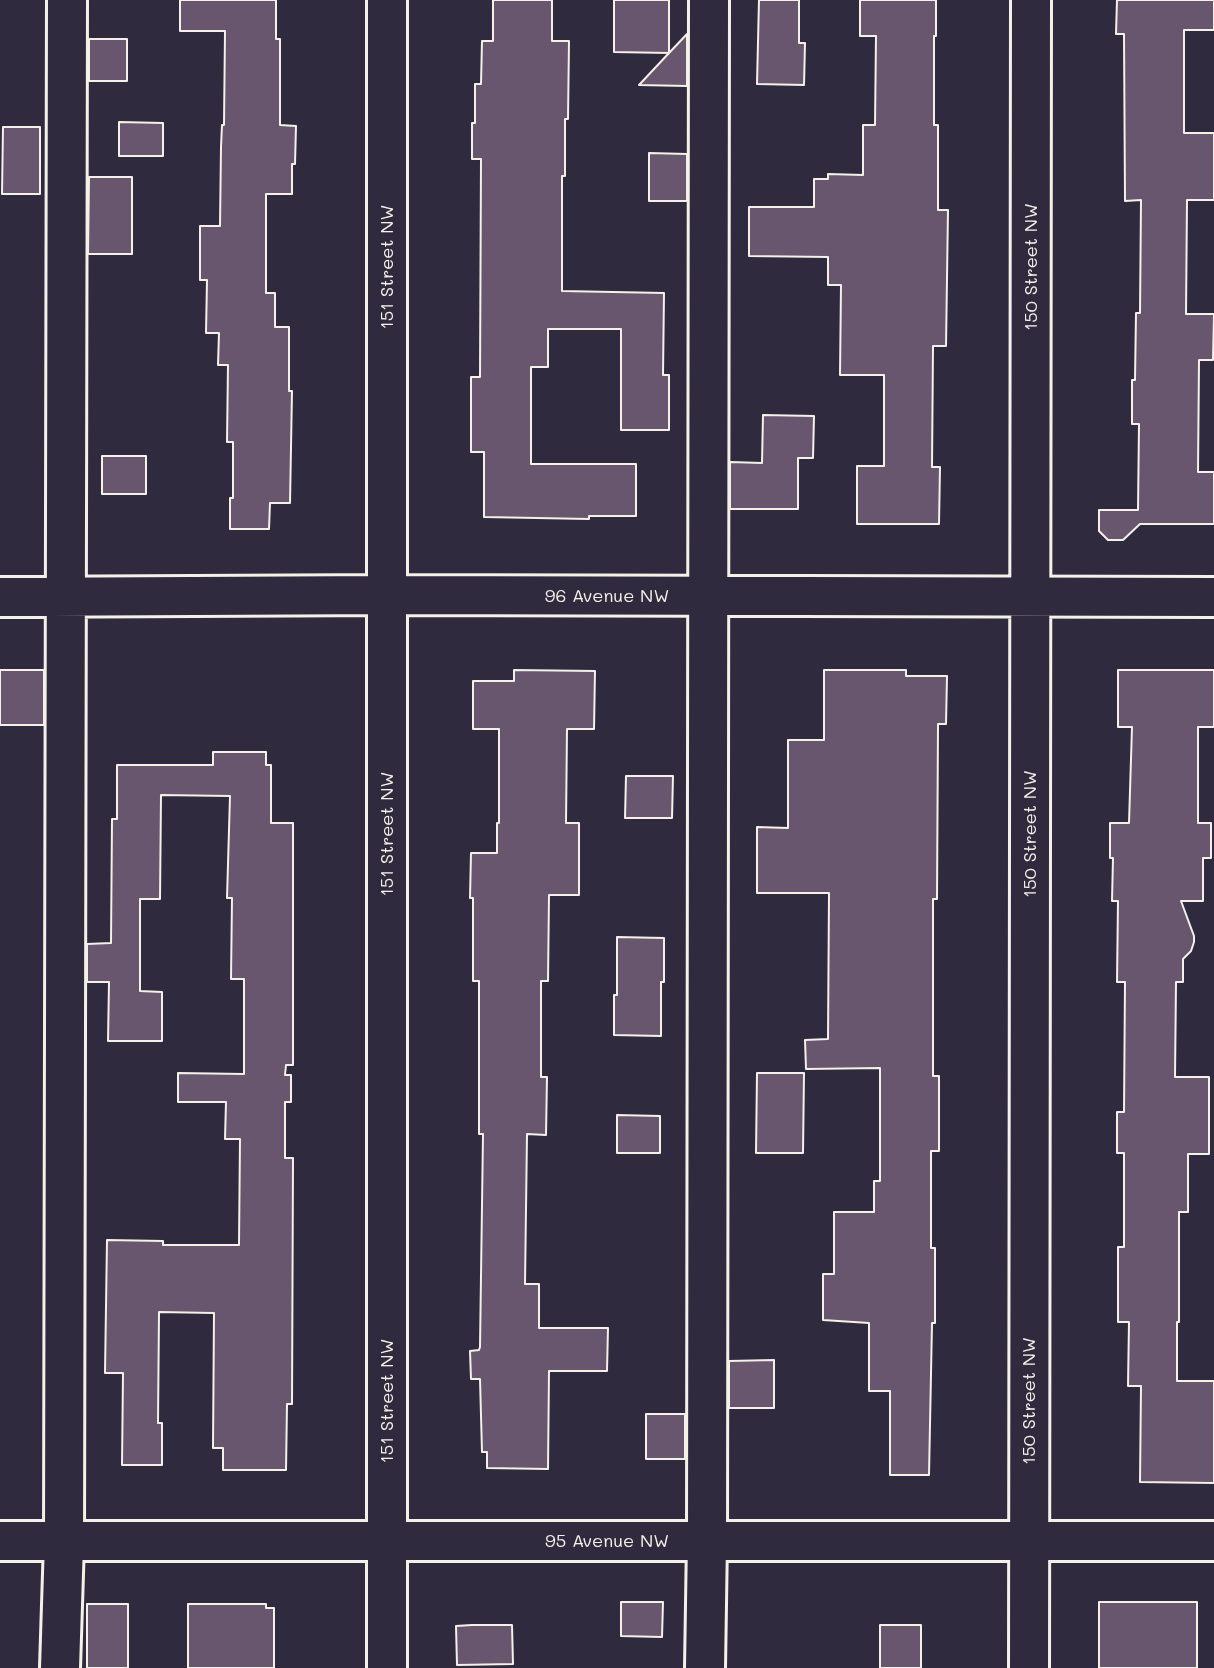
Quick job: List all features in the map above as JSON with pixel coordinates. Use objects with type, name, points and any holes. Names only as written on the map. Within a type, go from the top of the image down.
[{"type":"street","points":[[61,1668],[64,1542],[67,0]]},
{"type":"street","name":"151 Street NW","points":[[387,0],[387,1668]]},
{"type":"street","points":[[705,1668],[709,0]]},
{"type":"street","name":"150 Street NW","points":[[1029,1668],[1031,0]]},
{"type":"street","name":"96 Avenue NW","points":[[0,597],[1214,597]]},
{"type":"street","name":"95 Avenue NW","points":[[0,1541],[1214,1541]]},
{"type":"building","points":[[180,0],[276,0],[276,39],[280,39],[280,125],[296,126],[292,194],[266,194],[266,293],[275,293],[275,327],[289,327],[289,391],[292,391],[290,503],[270,503],[269,529],[230,529],[233,442],[227,442],[228,365],[218,365],[219,333],[206,333],[207,280],[200,280],[200,226],[220,226],[225,31],[180,31]]},
{"type":"building","points":[[493,0],[552,0],[552,41],[569,41],[568,119],[565,119],[565,176],[562,176],[562,291],[664,293],[663,375],[669,375],[669,430],[621,430],[621,329],[548,329],[548,367],[531,367],[531,464],[636,464],[636,516],[589,516],[589,519],[484,517],[484,452],[471,452],[471,377],[480,377],[481,159],[472,159],[472,123],[475,123],[475,84],[481,84],[482,41],[493,41]]},
{"type":"building","points":[[614,0],[669,0],[669,53],[614,52]]},
{"type":"building","points":[[759,0],[799,0],[799,43],[805,43],[804,85],[757,84]]},
{"type":"building","points":[[860,0],[936,0],[934,125],[938,125],[938,210],[948,210],[946,346],[933,346],[932,467],[940,467],[939,524],[857,524],[857,466],[884,466],[884,375],[840,375],[841,285],[828,285],[828,257],[749,256],[749,207],[814,207],[814,179],[828,179],[828,174],[863,175],[863,125],[875,125],[876,36],[860,36]]},
{"type":"building","points":[[1117,0],[1214,0],[1214,30],[1184,30],[1184,133],[1214,133],[1214,200],[1187,200],[1186,314],[1214,314],[1213,360],[1199,360],[1198,472],[1214,472],[1214,524],[1140,524],[1123,540],[1108,540],[1099,531],[1099,510],[1138,510],[1139,424],[1132,424],[1132,380],[1135,380],[1136,313],[1140,313],[1141,200],[1125,201],[1124,34],[1116,34]]},
{"type":"building","points":[[687,34],[687,86],[639,85]]},
{"type":"building","points":[[89,39],[127,39],[127,81],[89,81]]},
{"type":"building","points":[[119,122],[163,123],[163,156],[119,156]]},
{"type":"building","points":[[3,127],[40,127],[40,194],[2,194]]},
{"type":"building","points":[[649,153],[687,154],[687,201],[649,201]]},
{"type":"building","points":[[89,177],[132,177],[132,254],[88,254]]},
{"type":"building","points":[[763,415],[814,416],[813,458],[798,458],[798,509],[730,509],[730,462],[762,463]]},
{"type":"building","points":[[102,456],[146,456],[146,494],[102,494]]},
{"type":"building","points":[[0,670],[44,670],[44,725],[0,725]]},
{"type":"building","points":[[514,670],[595,671],[594,729],[567,729],[566,823],[579,823],[579,895],[549,895],[548,981],[541,981],[541,1077],[547,1077],[546,1135],[527,1134],[525,1284],[539,1284],[539,1328],[608,1328],[607,1371],[549,1371],[548,1469],[487,1468],[487,1452],[482,1452],[480,1379],[471,1379],[470,1351],[479,1350],[480,1347],[483,1134],[479,1134],[479,981],[473,981],[471,853],[497,853],[499,823],[499,729],[473,729],[473,681],[514,681]]},
{"type":"building","points":[[824,670],[906,670],[906,676],[947,676],[946,724],[938,724],[937,899],[933,899],[933,1076],[939,1076],[939,1151],[931,1151],[931,1248],[935,1248],[935,1323],[932,1323],[929,1475],[890,1475],[890,1391],[869,1391],[869,1323],[823,1320],[823,1274],[834,1274],[834,1212],[874,1212],[874,1181],[880,1181],[880,1068],[806,1069],[805,1040],[828,1039],[829,893],[757,893],[757,827],[788,828],[788,740],[824,740]]},
{"type":"building","points":[[1118,670],[1214,670],[1214,727],[1198,727],[1198,823],[1211,823],[1211,858],[1203,858],[1203,901],[1181,901],[1194,942],[1191,951],[1183,959],[1183,982],[1176,982],[1175,1077],[1209,1077],[1209,1154],[1188,1154],[1188,1212],[1179,1212],[1177,1381],[1214,1381],[1214,1483],[1140,1482],[1141,1386],[1128,1386],[1129,1322],[1118,1322],[1118,1247],[1124,1247],[1124,1153],[1117,1153],[1117,1112],[1124,1112],[1125,982],[1117,982],[1118,901],[1112,901],[1113,858],[1110,858],[1110,823],[1129,823],[1132,727],[1118,727]]},
{"type":"building","points":[[213,752],[266,752],[266,765],[271,765],[271,823],[293,823],[293,1065],[286,1065],[285,1075],[291,1075],[291,1102],[285,1102],[285,1158],[293,1158],[292,1404],[287,1404],[286,1470],[223,1470],[223,1448],[213,1448],[214,1313],[159,1312],[158,1423],[162,1423],[162,1465],[122,1465],[123,1373],[105,1373],[107,1240],[163,1241],[163,1245],[239,1245],[240,1139],[225,1139],[226,1102],[178,1102],[178,1073],[244,1074],[244,979],[231,979],[232,898],[227,898],[230,796],[161,795],[160,899],[140,899],[140,991],[162,992],[162,1041],[108,1041],[109,982],[87,982],[87,944],[111,943],[112,819],[117,819],[117,765],[213,765]]},
{"type":"building","points":[[626,776],[673,776],[672,818],[625,818]]},
{"type":"building","points":[[617,937],[664,938],[661,1036],[614,1035]]},
{"type":"building","points":[[757,1073],[804,1073],[803,1153],[756,1153]]},
{"type":"building","points":[[617,1115],[660,1116],[660,1153],[617,1153]]},
{"type":"building","points":[[774,1360],[774,1408],[729,1408],[729,1361]]},
{"type":"building","points":[[646,1414],[685,1414],[685,1459],[646,1459]]},
{"type":"building","points":[[621,1602],[663,1602],[662,1637],[621,1636]]},
{"type":"building","points":[[1099,1602],[1197,1602],[1197,1668],[1099,1668]]},
{"type":"building","points":[[87,1604],[128,1604],[128,1668],[87,1668]]},
{"type":"building","points":[[188,1604],[266,1604],[266,1608],[274,1608],[274,1668],[188,1668]]},
{"type":"building","points":[[512,1625],[513,1664],[457,1665],[456,1626]]},
{"type":"building","points":[[880,1625],[921,1625],[921,1668],[880,1668]]}]
